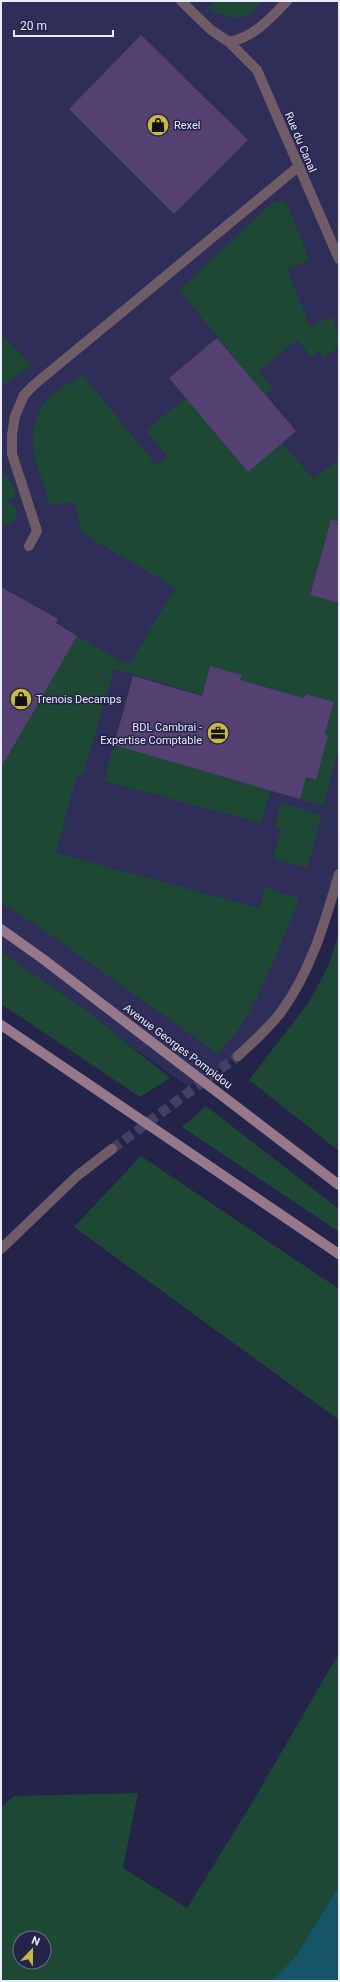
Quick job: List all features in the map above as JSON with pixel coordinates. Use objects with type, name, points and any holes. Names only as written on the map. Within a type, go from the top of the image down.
[{"type":"main road","name":"Avenue Georges Pompidou","points":[[1,929],[74,982],[339,1185]]},
{"type":"main road","points":[[1,1024],[339,1254]]},
{"type":"street","name":"Rue du Canal","points":[[182,1],[211,30],[230,42],[257,70],[291,145],[298,166],[339,259]]},
{"type":"street","points":[[230,42],[242,40],[264,25],[287,1]]},
{"type":"street","points":[[29,546],[37,531],[12,454],[12,435],[15,416],[24,395],[35,384],[298,166]]},
{"type":"street","points":[[238,1056],[280,1013],[300,981],[318,942],[339,874]]},
{"type":"street","points":[[1,1249],[77,1176],[112,1149]]},
{"type":"shaded area","points":[[1,1],[339,1],[339,874],[329,907],[289,1000],[238,1056],[189,1087],[114,1034],[1,963]]},
{"type":"green space","points":[[215,1],[262,1],[248,15],[238,18],[222,15],[208,8]]},
{"type":"green space","points":[[282,200],[287,203],[309,260],[287,269],[310,327],[331,317],[339,333],[339,346],[324,359],[319,351],[312,357],[297,340],[259,371],[273,388],[265,395],[179,290],[272,203]]},
{"type":"green space","points":[[1,335],[32,365],[1,386]]},
{"type":"green space","points":[[83,375],[156,465],[167,456],[146,430],[186,398],[281,443],[314,479],[339,459],[339,522],[331,520],[310,594],[339,603],[339,748],[323,806],[300,799],[306,777],[316,779],[328,736],[325,734],[334,702],[306,694],[304,698],[240,680],[242,675],[210,666],[202,695],[114,669],[83,775],[77,774],[56,853],[259,908],[265,887],[299,899],[272,966],[256,999],[238,1030],[218,1054],[52,936],[1,903],[1,763],[3,764],[77,636],[129,666],[175,588],[82,533],[75,502],[50,505],[34,456],[33,430],[42,405],[55,392]]},
{"type":"green space","points":[[1,471],[7,476],[13,486],[16,497],[6,501],[16,508],[17,515],[14,521],[1,527]]},
{"type":"green space","points":[[114,745],[271,790],[261,823],[104,781]]},
{"type":"green space","points":[[281,803],[322,815],[307,868],[273,858],[281,829],[275,827]]},
{"type":"green space","points":[[339,932],[339,1151],[249,1080],[309,1002],[329,964]]},
{"type":"green space","points":[[1,952],[88,1012],[170,1078],[140,1097],[1,1004]]},
{"type":"green space","points":[[206,1106],[339,1209],[339,1232],[182,1127]]},
{"type":"green space","points":[[141,1156],[339,1289],[339,1420],[74,1227]]},
{"type":"green space","points":[[339,1653],[339,1886],[295,1957],[272,1981],[1,1981],[1,1808],[14,1796],[138,1793],[123,1868],[187,1908],[252,1803]]},
{"type":"water","points":[[339,1886],[339,1981],[272,1981],[295,1957]]},
{"type":"building","name":"Rexel","points":[[141,35],[248,140],[174,214],[69,109]]},
{"type":"building","points":[[217,338],[296,431],[248,472],[169,378]]},
{"type":"building","points":[[331,520],[339,521],[339,603],[310,595]]},
{"type":"building","name":"Trenois Decamps","points":[[1,587],[58,619],[56,623],[77,636],[1,768]]},
{"type":"building","name":"BDL Cambrai - Expertise Comptable","points":[[210,666],[242,675],[240,680],[304,698],[306,694],[334,702],[325,734],[328,736],[316,780],[306,777],[300,799],[114,745],[133,676],[202,696]]},
{"type":"tunnel","points":[[112,1149],[238,1056]]},
{"type":"place","name":"Rexel","points":[[158,125]]},
{"type":"place","name":"Trenois Decamps","points":[[21,699]]},
{"type":"place","name":"BDL Cambrai - Expertise Comptable","points":[[218,733]]}]
